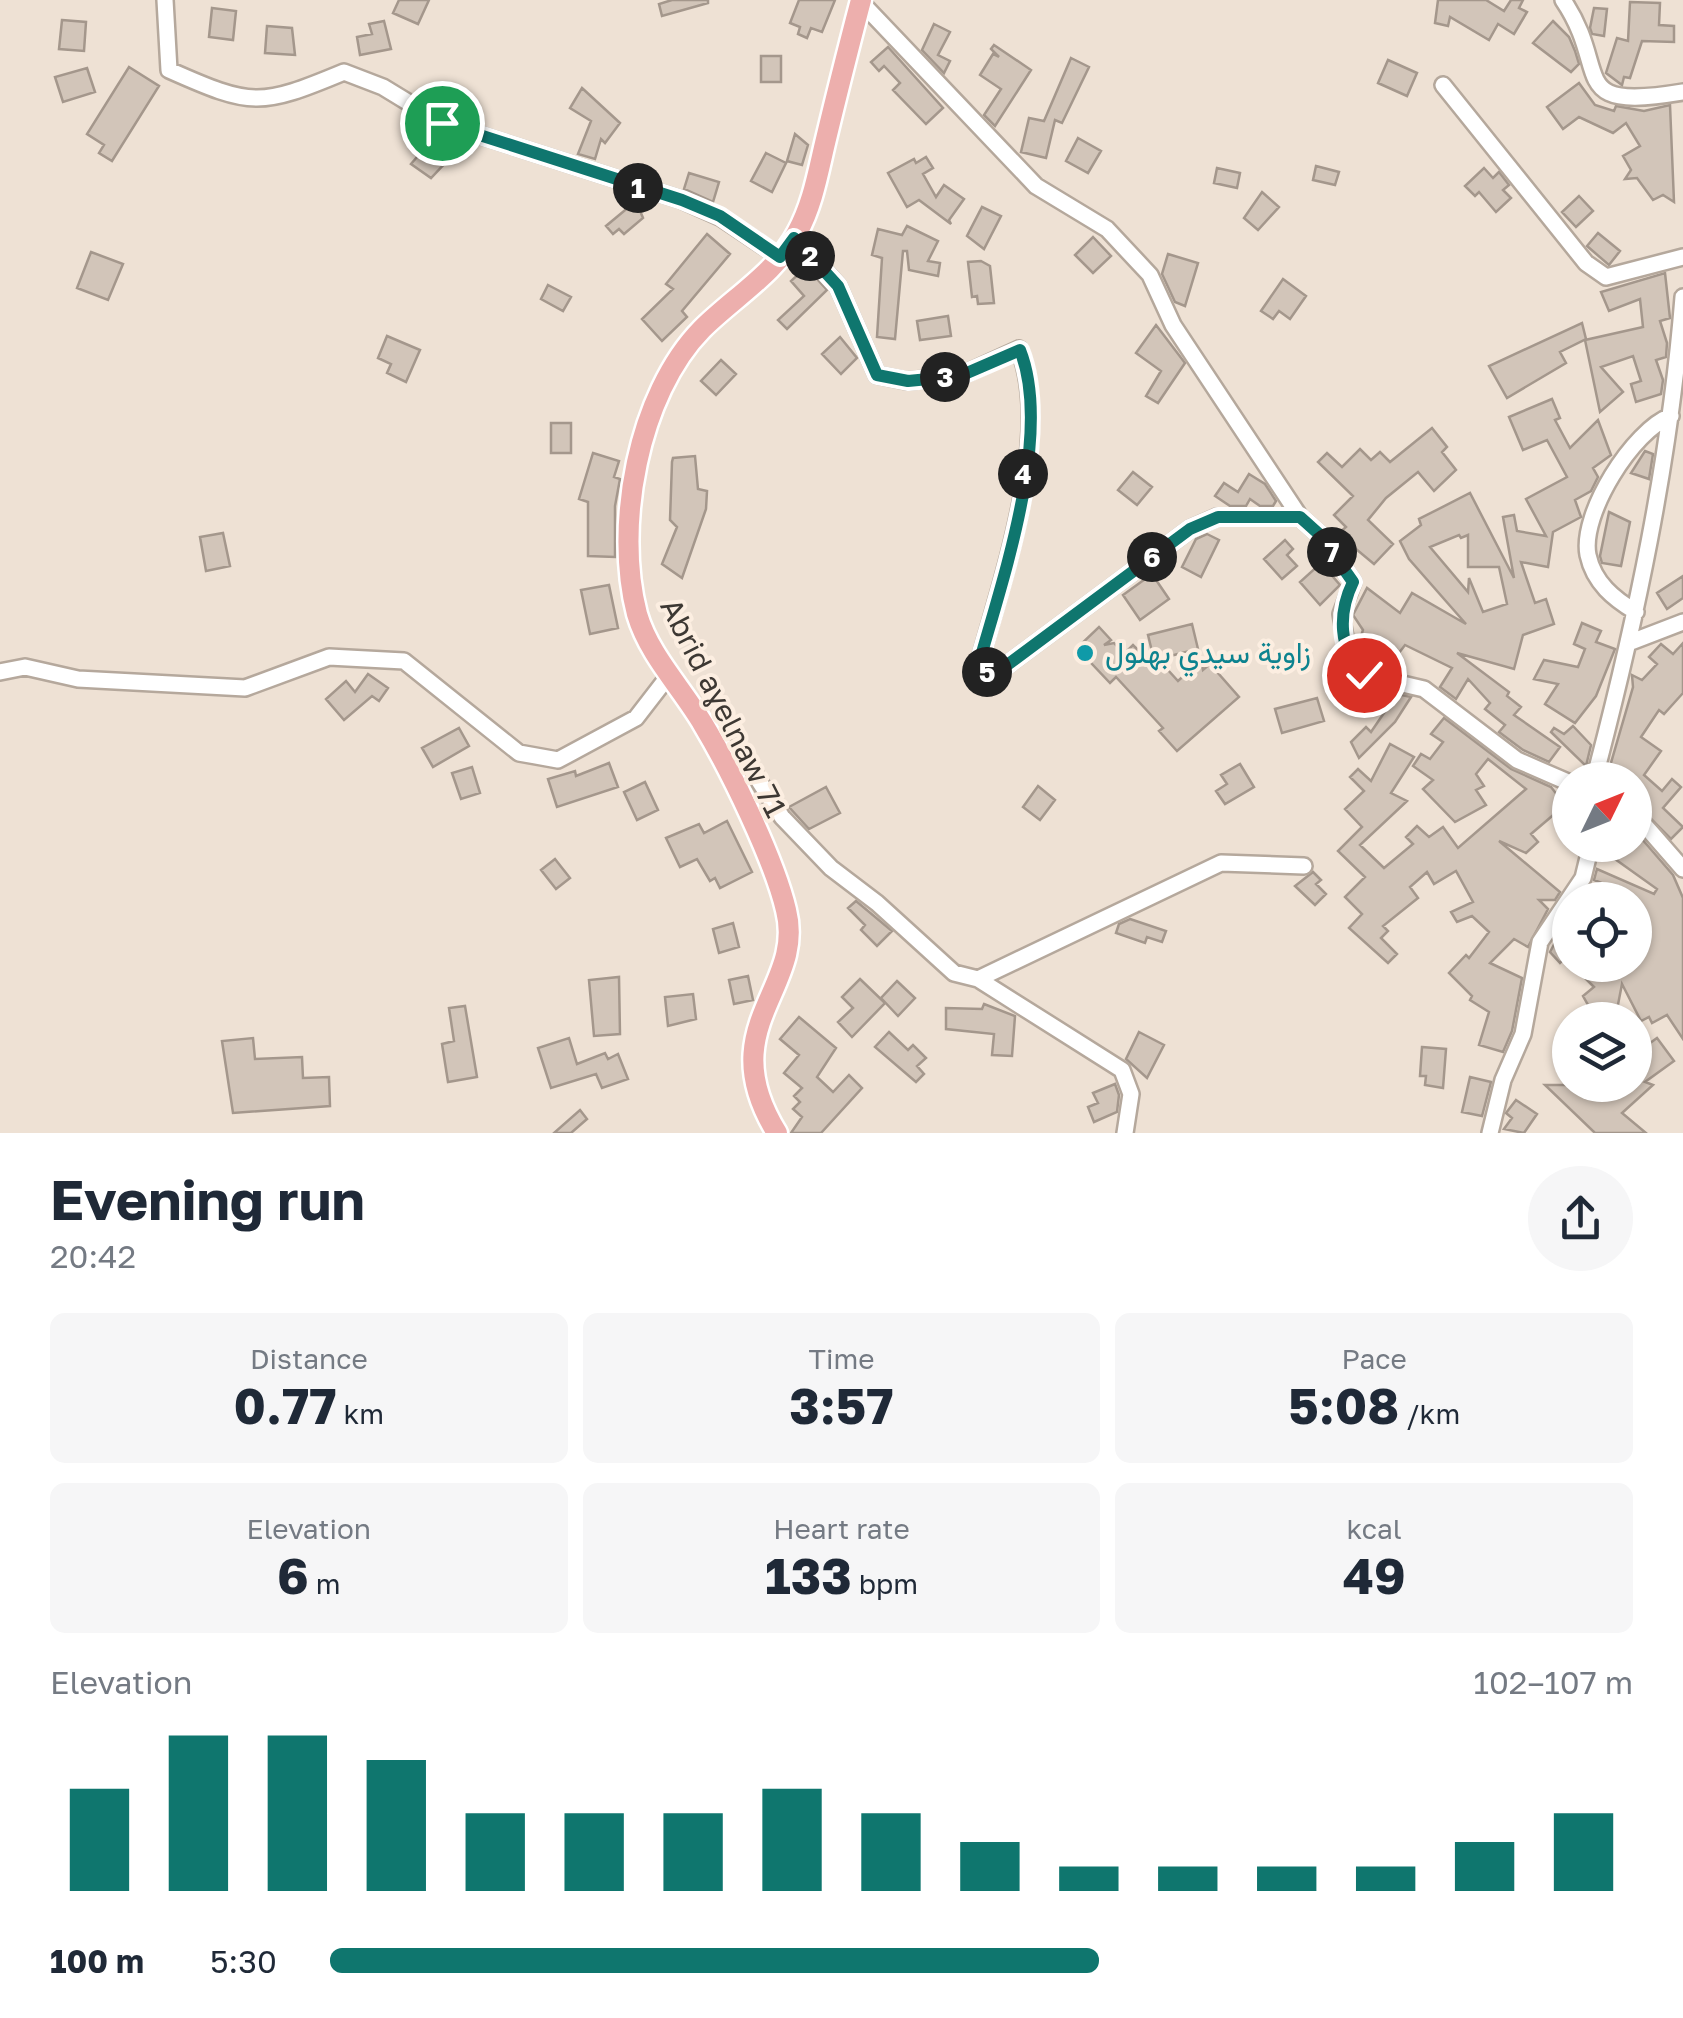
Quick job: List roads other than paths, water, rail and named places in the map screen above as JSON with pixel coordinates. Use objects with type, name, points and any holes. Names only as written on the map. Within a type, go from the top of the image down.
[{"type":"main road","name":"Abrid aɣelnaw 71","points":[[777,1133],[761,1101],[753,1051],[755,1029],[784,958],[788,914],[708,732],[644,632],[631,576],[634,476],[646,428],[679,356],[780,257],[794,238],[812,200],[860,0]]},
{"type":"street","points":[[164,0],[168,70],[213,90],[244,101],[274,98],[344,72],[383,87],[442,123],[682,200],[720,216],[780,257]]},
{"type":"street","points":[[860,0],[1036,186],[1107,229],[1150,275],[1174,325],[1300,517],[1320,535],[1353,582],[1341,614],[1354,665],[1364,675],[1424,689],[1517,760],[1552,775]]},
{"type":"street","points":[[1564,0],[1590,48],[1589,71],[1595,85],[1611,94],[1641,99],[1683,92]]},
{"type":"street","points":[[1443,86],[1586,264],[1606,278],[1683,257]]},
{"type":"street","points":[[794,238],[838,286],[877,375],[908,381],[960,376],[1020,350],[1034,409],[1012,544],[979,663],[991,677],[1190,529],[1218,517],[1300,517]]},
{"type":"street","points":[[1599,762],[1631,642],[1666,446],[1683,297]]},
{"type":"street","points":[[1636,612],[1608,596],[1588,556],[1588,529],[1612,477],[1641,433],[1670,416]]},
{"type":"street","points":[[1666,446],[1683,433]]},
{"type":"street","points":[[1631,642],[1683,622]]},
{"type":"street","points":[[0,672],[25,667],[78,680],[245,688],[329,657],[404,661],[519,753],[558,760],[636,718],[670,674]]},
{"type":"street","points":[[708,732],[750,767],[782,817],[831,868],[877,903],[954,973],[978,978],[1122,1070],[1131,1094],[1125,1133]]},
{"type":"street","points":[[1652,833],[1683,869]]},
{"type":"street","points":[[1490,1133],[1503,1080],[1523,1034],[1540,942],[1583,878],[1586,862]]},
{"type":"street","points":[[978,978],[1221,864],[1304,866]]},
{"type":"place","name":"زاوية سيدي بهلول","points":[[1085,653]]}]
